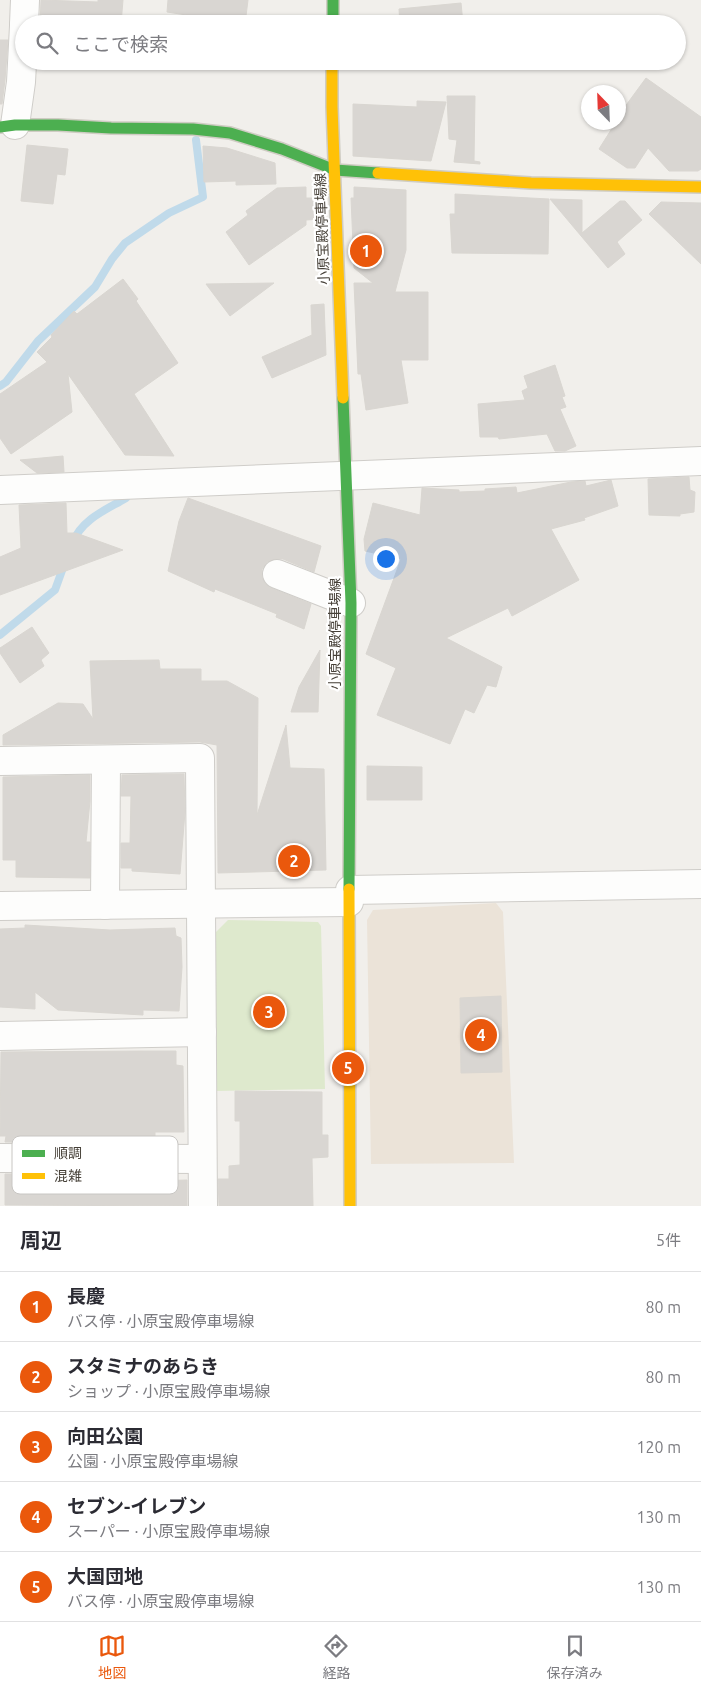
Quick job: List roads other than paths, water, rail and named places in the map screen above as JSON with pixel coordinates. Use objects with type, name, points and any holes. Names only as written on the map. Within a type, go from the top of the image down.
[{"type":"main road","points":[[333,0],[333,15]]},
{"type":"main road","name":"小原宝殿停車場線","points":[[332,70],[351,603],[349,896],[350,1206]]},
{"type":"main road","points":[[8,126],[193,129],[230,133],[282,149],[335,170],[531,182],[700,188]]},
{"type":"street","points":[[24,15],[25,0]]},
{"type":"street","points":[[8,126],[22,82],[22,70]]},
{"type":"street","points":[[0,490],[701,461]]},
{"type":"street","points":[[276,574],[351,603]]},
{"type":"street","points":[[0,761],[200,758],[203,1206]]},
{"type":"street","points":[[106,760],[106,905]]},
{"type":"street","points":[[0,906],[201,904],[349,896],[701,884]]},
{"type":"street","points":[[0,1036],[202,1032]]},
{"type":"street","points":[[178,1158],[202,1158]]},
{"type":"waterway","points":[[0,386],[6,382],[38,341],[95,287],[112,259],[125,243],[169,213],[203,197],[196,140]]},
{"type":"waterway","points":[[73,542],[88,521],[126,498]]},
{"type":"waterway","points":[[0,635],[55,590],[64,565]]},
{"type":"place","name":"長慶","points":[[366,251]]},
{"type":"place","name":"スタミナのあらき","points":[[294,861]]},
{"type":"place","name":"向田公園","points":[[269,1012]]},
{"type":"place","name":"セブン-イレブン","points":[[481,1035]]},
{"type":"place","name":"大国団地","points":[[348,1068]]}]
